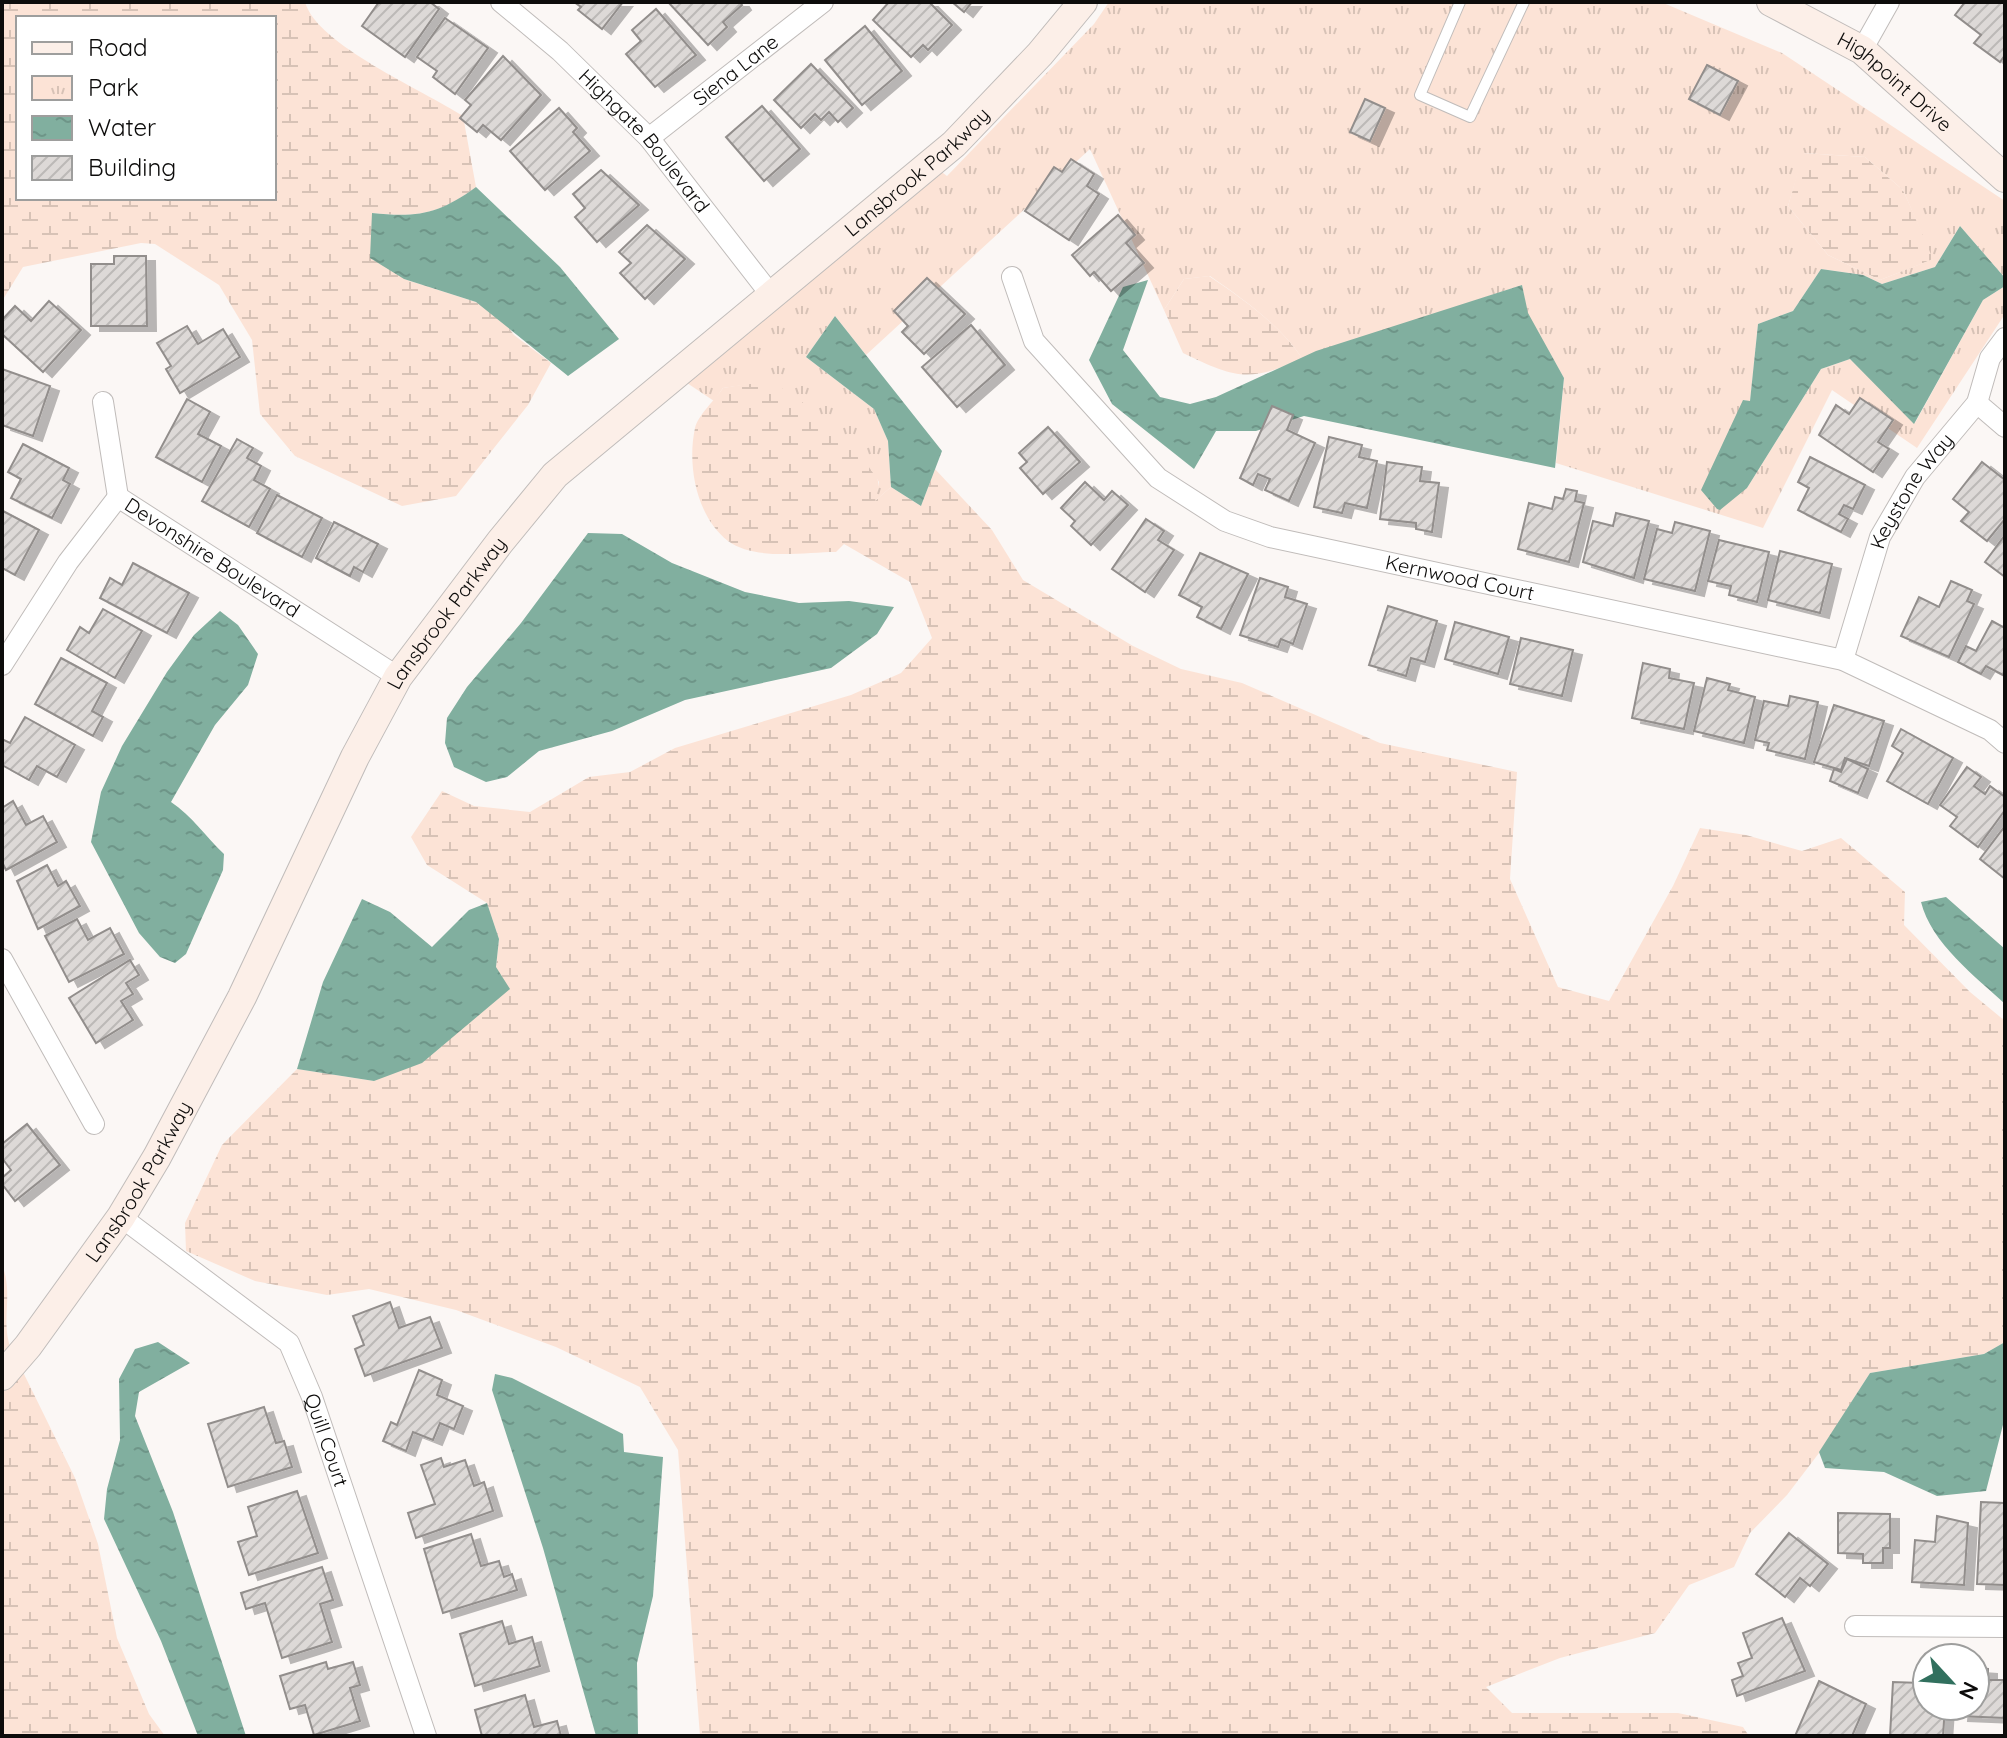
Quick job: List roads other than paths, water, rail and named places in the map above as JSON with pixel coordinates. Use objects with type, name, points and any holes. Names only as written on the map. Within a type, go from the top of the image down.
[{"type":"street","name":"Highgate Boulevard","points":[[501,2],[560,51],[649,138],[771,295]]},
{"type":"street","name":"Siena Lane","points":[[649,138],[823,2]]},
{"type":"street","name":"Lansbrook Parkway","points":[[2,1376],[28,1346],[121,1217],[157,1157],[242,997],[355,757],[398,677],[555,475],[954,144],[1040,54],[1083,2]]},
{"type":"street","name":"Highpoint Drive","points":[[1771,2],[1862,50],[2005,178]]},
{"type":"street","points":[[1862,50],[1889,2]]},
{"type":"street","name":"Kernwood Court","points":[[1012,277],[1034,341],[1158,478],[1225,521],[1270,537],[1843,660],[1990,730],[2005,743]]},
{"type":"street","name":"Keystone Way","points":[[1843,660],[1880,537],[1915,477],[1977,403],[1990,358],[2005,338]]},
{"type":"street","points":[[103,402],[118,497]]},
{"type":"street","points":[[1977,403],[2005,427]]},
{"type":"street","name":"Devonshire Boulevard","points":[[2,665],[68,562],[118,497],[398,677]]},
{"type":"street","points":[[2,959],[94,1124]]},
{"type":"street","name":"Quill Court","points":[[121,1217],[289,1343],[312,1397],[426,1736]]},
{"type":"street","points":[[1855,1626],[2005,1627]]},
{"type":"lane","points":[[1460,2],[1420,95],[1470,117],[1524,2]]},
{"type":"water","points":[[476,187],[560,267],[619,339],[568,376],[476,302],[404,279],[370,258],[372,213],[402,215],[427,212],[450,203]]},
{"type":"water","points":[[1960,226],[2005,278],[2005,286],[1983,300],[1914,424],[1850,359],[1821,369],[1747,488],[1720,510],[1717,509],[1701,490],[1743,400],[1750,401],[1758,324],[1793,311],[1821,269],[1863,275],[1882,284],[1935,267]]},
{"type":"water","points":[[1148,280],[1123,350],[1160,397],[1190,404],[1216,397],[1316,351],[1522,285],[1528,313],[1564,378],[1555,468],[1304,416],[1256,431],[1216,431],[1194,469],[1112,404],[1089,360],[1123,287]]},
{"type":"water","points":[[835,316],[942,451],[921,506],[891,487],[888,441],[874,409],[806,357]]},
{"type":"water","points":[[588,533],[622,534],[672,563],[745,592],[799,603],[849,601],[894,607],[877,634],[831,668],[685,700],[612,731],[539,751],[507,777],[486,782],[454,767],[445,743],[447,718],[467,687],[521,623]]},
{"type":"water","points":[[220,611],[238,625],[258,654],[248,685],[215,725],[171,802],[224,854],[223,870],[186,954],[175,963],[160,957],[139,933],[91,842],[101,792],[122,746],[167,672],[194,635]]},
{"type":"water","points":[[1946,897],[2005,949],[2005,1004],[1944,945],[1926,917],[1921,902]]},
{"type":"water","points":[[362,899],[390,912],[432,947],[469,910],[487,903],[499,939],[496,967],[510,989],[422,1063],[374,1081],[297,1069],[323,982]]},
{"type":"water","points":[[158,1342],[190,1363],[139,1392],[135,1416],[173,1512],[246,1736],[198,1736],[161,1641],[104,1519],[107,1489],[120,1440],[119,1379],[135,1349]]},
{"type":"water","points":[[2005,1342],[2005,1417],[1986,1491],[1937,1496],[1884,1472],[1825,1468],[1819,1452],[1870,1373],[1984,1354]]},
{"type":"water","points":[[495,1374],[512,1378],[623,1434],[624,1452],[663,1457],[653,1596],[637,1663],[638,1736],[596,1736],[543,1548],[492,1390]]}]
